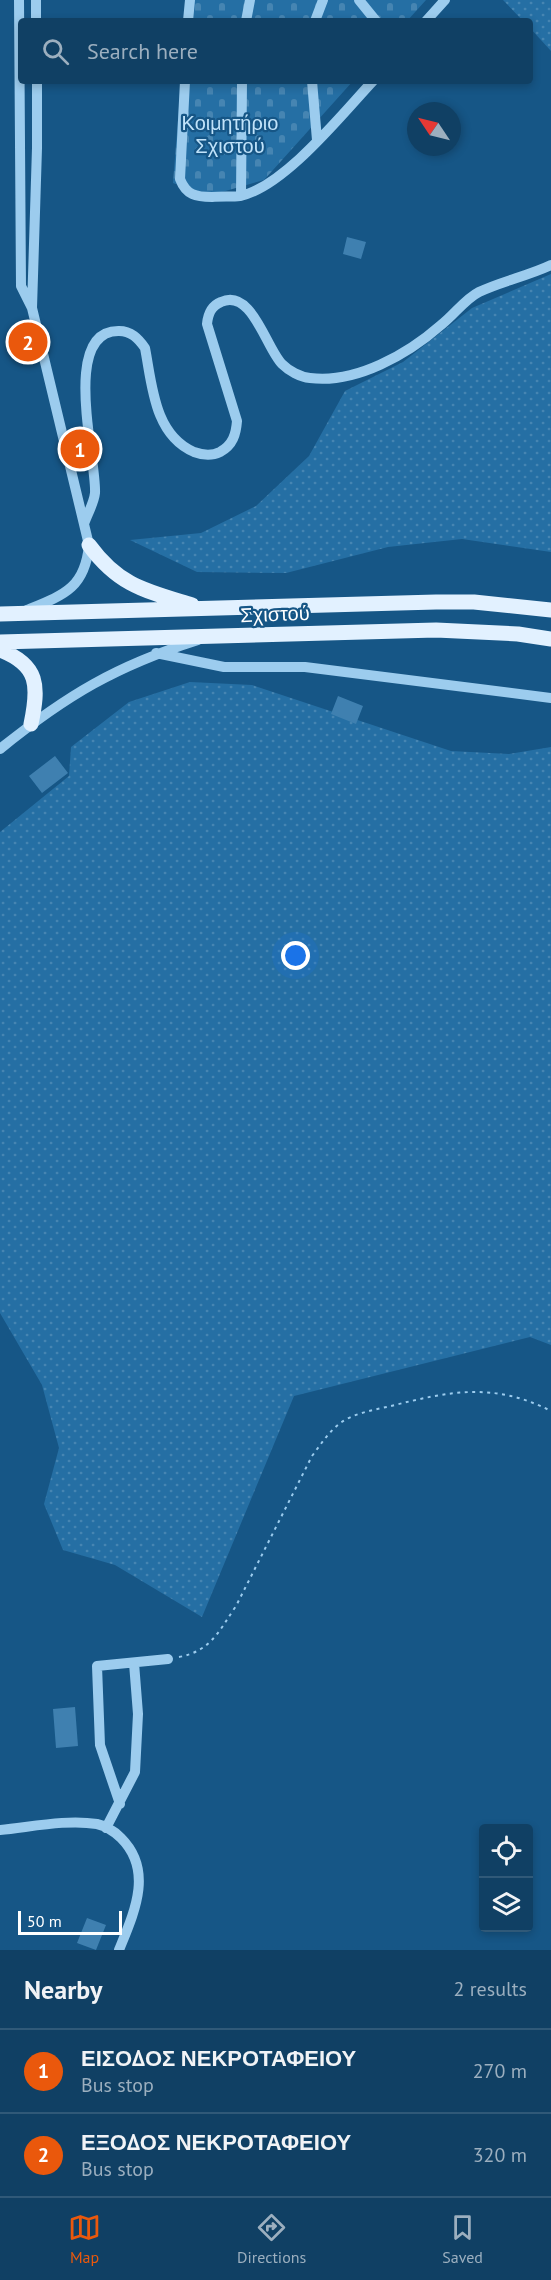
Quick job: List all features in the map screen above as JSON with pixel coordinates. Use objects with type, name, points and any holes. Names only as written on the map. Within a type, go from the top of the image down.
[{"type":"main road","points":[[89,545],[105,567],[134,585],[207,609]]},
{"type":"main road","name":"Σχιστού","points":[[0,614],[474,602],[551,610]]},
{"type":"main road","name":"Σχιστού","points":[[0,642],[465,630],[551,639]]},
{"type":"main road","points":[[0,650],[18,657],[33,675],[35,707],[31,724]]},
{"type":"street","points":[[19,0],[19,18]]},
{"type":"street","points":[[36,0],[36,18]]},
{"type":"street","points":[[188,18],[190,0]]},
{"type":"street","points":[[247,18],[250,0]]},
{"type":"street","points":[[316,18],[323,0]]},
{"type":"street","points":[[359,0],[374,18]]},
{"type":"street","points":[[429,18],[445,0]]},
{"type":"street","points":[[19,613],[54,599],[76,584],[87,567],[89,545],[32,308],[21,286],[20,84]]},
{"type":"street","points":[[32,308],[37,84]]},
{"type":"street","points":[[185,84],[180,179],[184,190],[196,197],[241,196],[259,188],[283,172],[317,140],[369,84]]},
{"type":"street","points":[[241,196],[242,84]]},
{"type":"street","points":[[312,84],[317,140]]},
{"type":"street","points":[[84,524],[95,494],[86,402],[88,363],[90,350],[103,335],[123,331],[139,340],[145,348],[157,407],[166,427],[182,445],[200,454],[210,455],[227,447],[236,430],[237,421],[207,324],[212,309],[218,303],[232,300],[246,306],[281,363],[306,378],[323,380],[359,371],[400,354],[433,332],[479,292],[551,265]]},
{"type":"street","points":[[0,749],[65,698],[115,671],[156,653],[207,637]]},
{"type":"street","points":[[156,653],[224,667],[305,667],[551,698]]},
{"type":"street","points":[[120,1804],[100,1745],[97,1666],[168,1659]]},
{"type":"street","points":[[106,1828],[135,1772],[138,1714],[134,1663]]},
{"type":"street","points":[[0,1830],[82,1823],[100,1824],[130,1847],[138,1869],[140,1892],[119,1950]]},
{"type":"path","points":[[168,1659],[198,1653],[206,1648],[220,1629],[236,1606],[312,1456],[328,1434],[340,1423],[384,1408],[463,1391],[498,1392],[535,1403],[551,1411]]},
{"type":"green space","points":[[188,0],[426,0],[410,18],[186,18]]},
{"type":"green space","points":[[503,0],[551,0],[551,51],[533,31],[533,18],[520,18]]},
{"type":"green space","name":"Κοιμητήριο Σχιστού","points":[[181,84],[350,84],[264,180],[208,196],[173,183]]},
{"type":"green space","points":[[551,274],[551,552],[462,539],[388,547],[286,573],[197,572],[130,540],[201,533],[256,506],[309,456],[345,391],[403,362],[472,308]]},
{"type":"green space","points":[[190,682],[252,685],[451,751],[509,754],[551,747],[551,1345],[530,1337],[294,1396],[202,1617],[115,1565],[63,1550],[44,1504],[59,1448],[42,1385],[0,1313],[0,832],[69,776],[71,747],[129,702]]},
{"type":"building","points":[[347,237],[366,242],[361,259],[343,254]]},
{"type":"building","points":[[338,696],[363,706],[356,724],[331,714]]},
{"type":"building","points":[[55,756],[68,773],[42,793],[29,776]]},
{"type":"building","points":[[75,1707],[78,1746],[56,1748],[53,1709]]},
{"type":"building","points":[[87,1918],[106,1925],[96,1950],[77,1943]]},
{"type":"place","name":"ΕΞΟΔΟΣ ΝΕΚΡΟΤΑΦΕΙΟΥ","points":[[28,342]]},
{"type":"place","name":"ΕΙΣΟΔΟΣ ΝΕΚΡΟΤΑΦΕΙΟΥ","points":[[80,449]]}]
